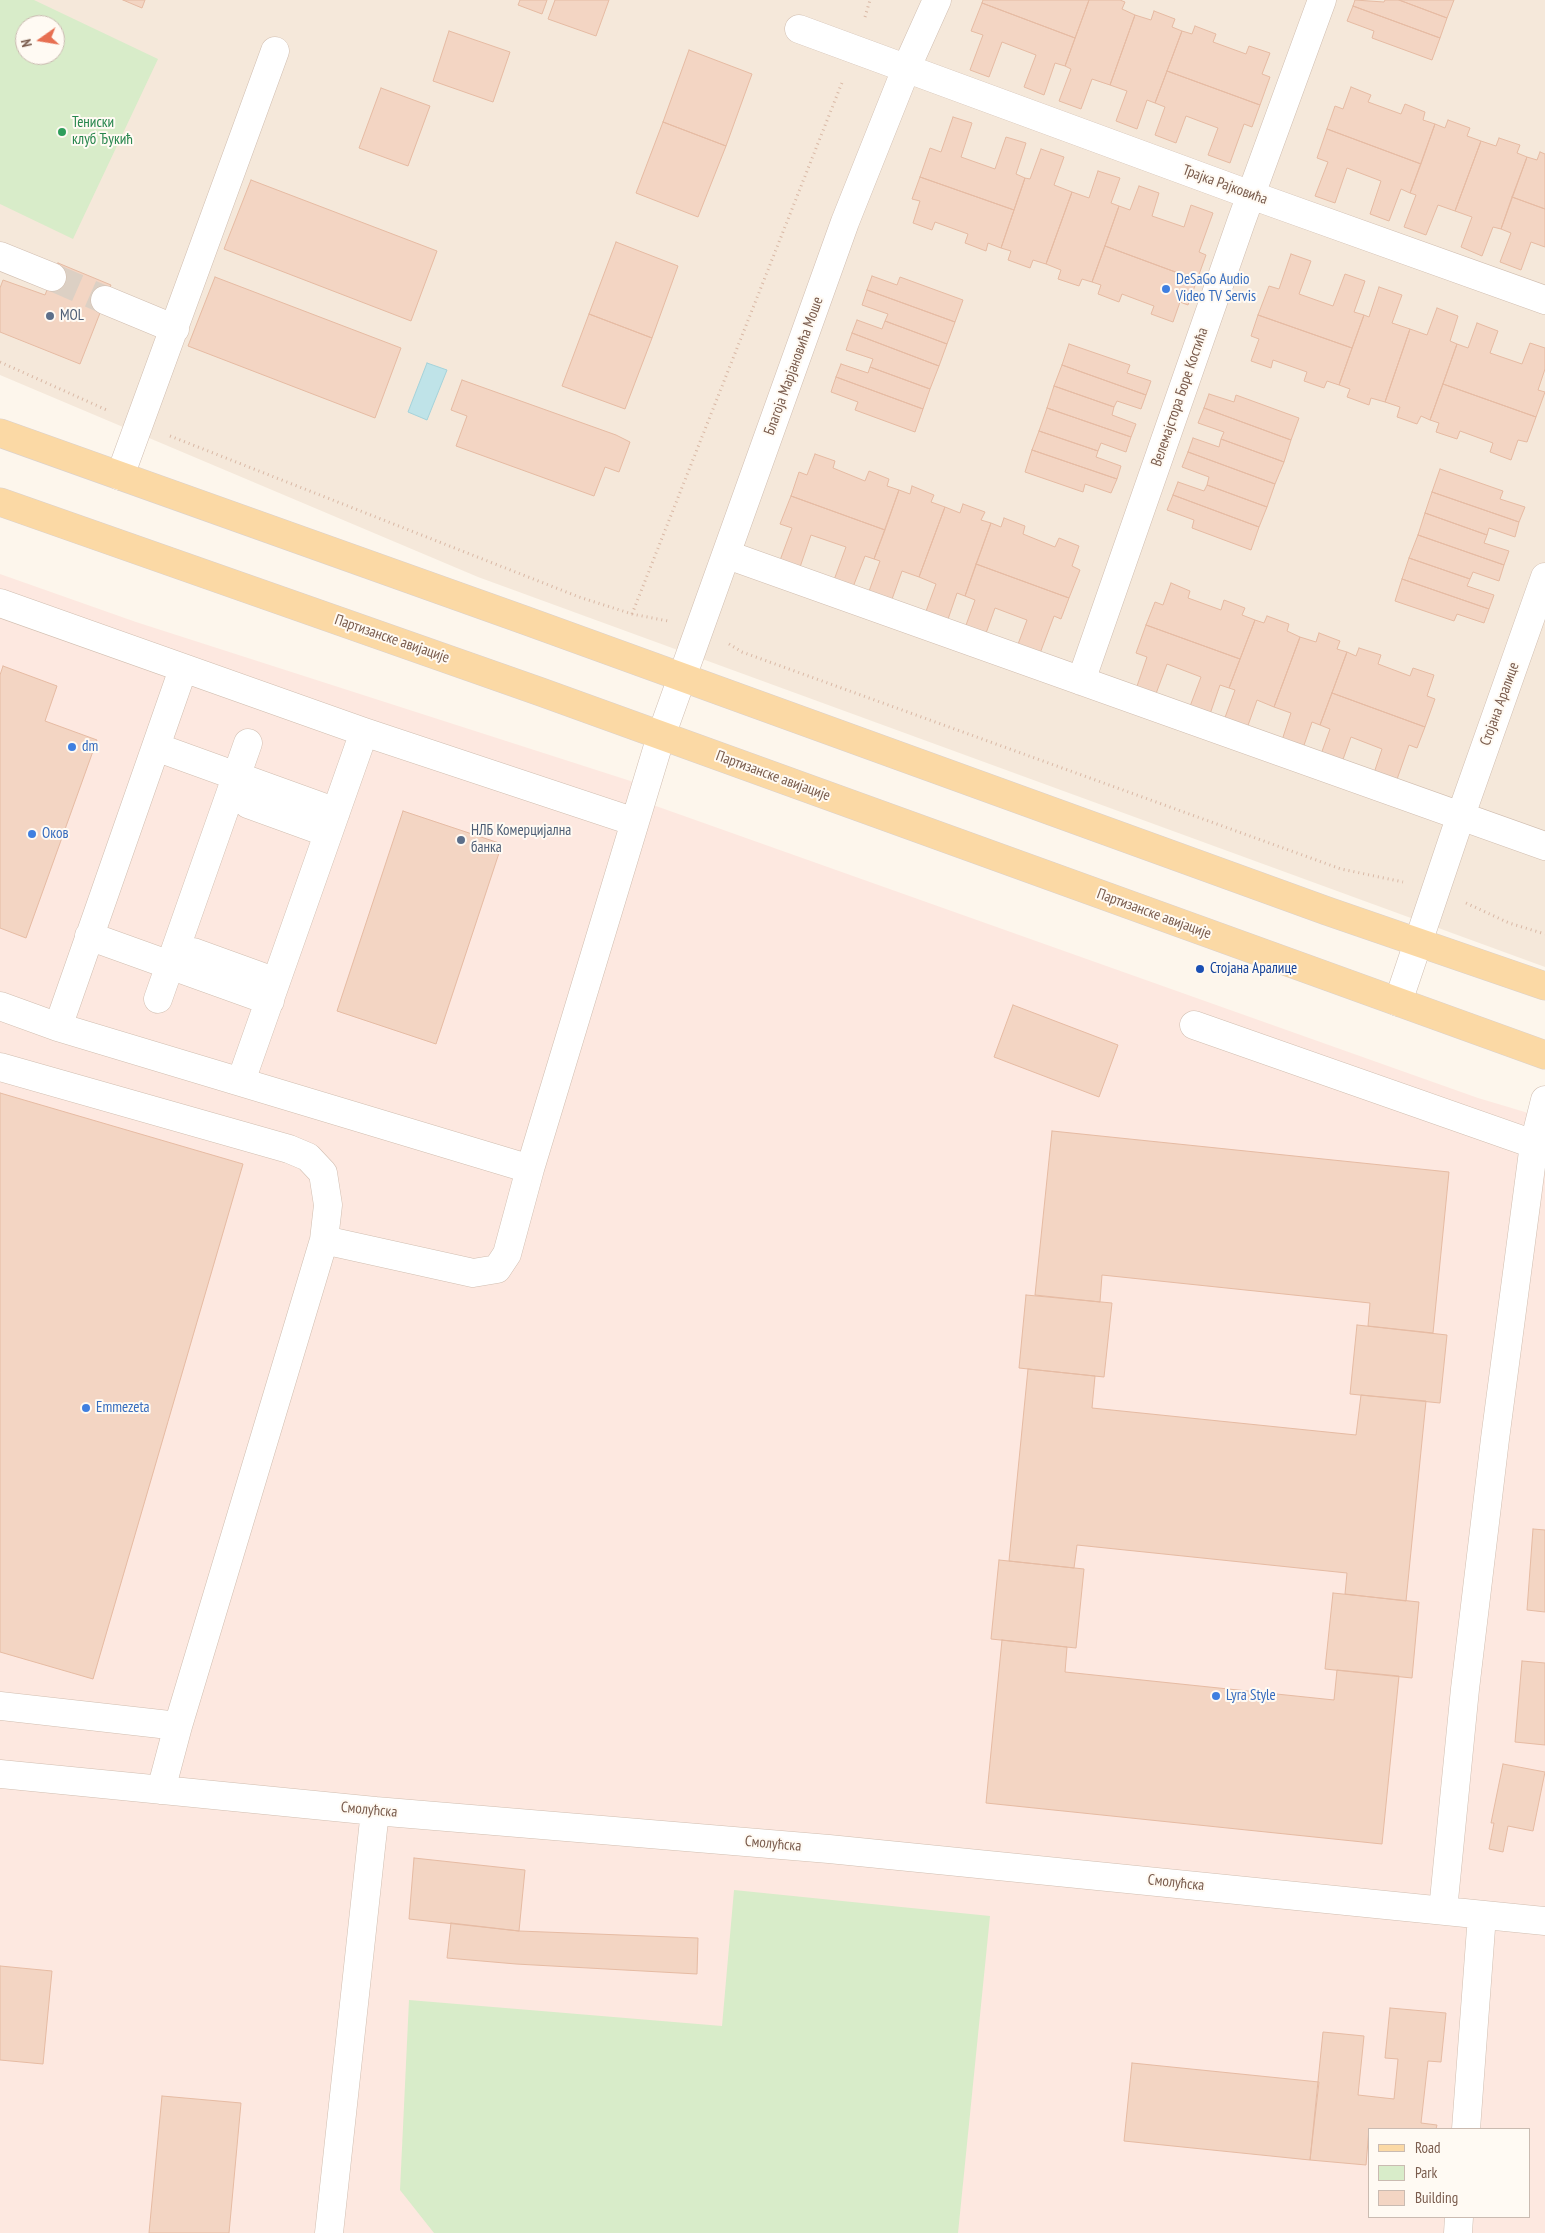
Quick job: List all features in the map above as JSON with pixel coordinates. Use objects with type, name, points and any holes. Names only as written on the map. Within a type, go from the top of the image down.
[{"type":"main road","points":[[0,433],[682,677],[1305,904],[1545,986]]},
{"type":"main road","name":"Партизанске авијације","points":[[0,502],[514,682],[1545,1056]]},
{"type":"street","name":"Благоја Марјановића Моше","points":[[324,1240],[473,1273],[497,1269],[507,1254],[530,1169],[661,736],[700,626],[728,555],[845,222],[906,69],[937,0]]},
{"type":"street","name":"Велемајстора Боре Костића","points":[[1081,681],[1250,195],[1322,0]]},
{"type":"street","name":"Трајка Рајковића","points":[[799,29],[1250,195],[1545,300]]},
{"type":"street","points":[[120,476],[275,51]]},
{"type":"street","points":[[0,256],[52,277]]},
{"type":"street","points":[[105,300],[175,329]]},
{"type":"street","points":[[728,555],[1460,818],[1545,846]]},
{"type":"street","name":"Стојана Аралице","points":[[1398,1002],[1435,888],[1545,576]]},
{"type":"street","points":[[0,603],[364,732],[635,822]]},
{"type":"street","points":[[58,1026],[183,669]]},
{"type":"street","points":[[241,1081],[364,732]]},
{"type":"street","points":[[158,1000],[182,958],[236,776],[248,743]]},
{"type":"street","points":[[156,747],[236,776],[332,822]]},
{"type":"street","points":[[248,804],[332,822]]},
{"type":"street","points":[[89,936],[182,958],[273,991]]},
{"type":"street","points":[[0,1006],[58,1026],[530,1169]]},
{"type":"street","points":[[1194,1025],[1540,1146]]},
{"type":"street","points":[[0,1067],[288,1149],[308,1157],[323,1173],[328,1205],[324,1240],[178,1726],[161,1790]]},
{"type":"street","points":[[1443,1910],[1465,1689],[1489,1487],[1540,1146],[1545,1100]]},
{"type":"street","points":[[0,1706],[178,1726]]},
{"type":"street","name":"Смолућска","points":[[0,1774],[375,1811],[829,1849],[1545,1921]]},
{"type":"street","points":[[329,2233],[375,1811]]},
{"type":"street","points":[[1466,2128],[1482,1915]]},
{"type":"street","points":[[1458,2233],[1459,2218]]},
{"type":"path","points":[[632,614],[856,49],[870,0]]},
{"type":"path","points":[[0,362],[140,424],[580,597],[632,614],[700,626],[742,652],[1341,869],[1435,888],[1508,923],[1545,934]]},
{"type":"shaded area","points":[[0,0],[1545,0],[1545,967],[478,577],[0,375]]},
{"type":"shaded area","points":[[0,574],[136,622],[643,785],[639,800],[1478,1098],[1545,1118],[1545,2233],[0,2233]]},
{"type":"green space","name":"Тениски клуб Ђукић","points":[[0,0],[34,0],[158,59],[73,239],[0,204]]},
{"type":"green space","points":[[734,1890],[990,1916],[958,2233],[434,2233],[400,2190],[409,2000],[722,2026]]},
{"type":"water","points":[[427,363],[447,370],[427,420],[408,412]]},
{"type":"building","points":[[123,0],[145,0],[142,8]]},
{"type":"building","points":[[520,0],[547,0],[542,14],[518,5]]},
{"type":"building","points":[[555,0],[609,0],[596,36],[548,19]]},
{"type":"building","points":[[983,0],[1089,0],[1075,38],[982,3]]},
{"type":"building","points":[[1089,0],[1120,0],[1125,2],[1122,9],[1135,15],[1110,85],[1092,79],[1081,109],[1059,101],[1071,69],[1065,66]]},
{"type":"building","points":[[1355,0],[1384,2],[1385,0],[1399,0],[1447,18],[1440,38],[1353,6]]},
{"type":"building","points":[[1399,0],[1454,0],[1447,18]]},
{"type":"building","points":[[982,3],[1075,38],[1065,66],[1055,63],[1044,95],[1024,87],[1036,55],[1002,42],[989,77],[970,70],[983,35],[971,31]]},
{"type":"building","points":[[1353,6],[1440,38],[1432,60],[1372,38],[1374,31],[1347,21]]},
{"type":"building","points":[[1154,11],[1175,19],[1172,27],[1182,31],[1155,103],[1147,100],[1137,129],[1116,121],[1127,91],[1110,85],[1135,15],[1151,20]]},
{"type":"building","points":[[1195,26],[1216,34],[1213,42],[1246,54],[1249,46],[1270,53],[1262,74],[1270,77],[1260,105],[1167,71],[1182,31],[1192,34]]},
{"type":"building","points":[[449,31],[510,52],[493,102],[433,81]]},
{"type":"building","points":[[689,50],[752,74],[726,146],[663,122]]},
{"type":"building","points":[[1167,71],[1260,105],[1252,127],[1244,124],[1230,163],[1208,155],[1218,128],[1186,116],[1176,143],[1155,135],[1165,107],[1155,103]]},
{"type":"building","points":[[1351,87],[1371,95],[1368,102],[1401,114],[1405,104],[1425,112],[1423,120],[1435,124],[1421,164],[1327,129],[1335,106],[1343,109]]},
{"type":"building","points":[[381,88],[430,106],[408,166],[359,148]]},
{"type":"building","points":[[953,117],[972,123],[961,157],[995,169],[1006,137],[1026,143],[1016,174],[1025,178],[1014,210],[920,177],[930,148],[941,152]]},
{"type":"building","points":[[1448,120],[1470,128],[1467,136],[1481,141],[1455,211],[1438,205],[1426,235],[1404,227],[1416,195],[1410,193],[1435,124],[1445,128]]},
{"type":"building","points":[[663,122],[726,146],[698,217],[636,193]]},
{"type":"building","points":[[1327,129],[1421,164],[1410,193],[1401,189],[1389,221],[1370,214],[1381,181],[1347,168],[1335,203],[1315,196],[1328,162],[1317,158]]},
{"type":"building","points":[[1499,138],[1520,145],[1517,153],[1527,157],[1501,229],[1493,227],[1482,256],[1461,247],[1472,217],[1455,211],[1481,141],[1496,146]]},
{"type":"building","points":[[1041,149],[1064,157],[1054,185],[1072,192],[1046,264],[1033,260],[1030,268],[1008,260],[1011,251],[1001,248],[1025,178],[1030,179]]},
{"type":"building","points":[[1540,152],[1545,154],[1545,209],[1512,197],[1527,157],[1537,160]]},
{"type":"building","points":[[1098,171],[1120,178],[1111,203],[1119,206],[1092,282],[1082,279],[1079,286],[1058,279],[1061,270],[1046,264],[1072,192],[1089,198]]},
{"type":"building","points":[[920,177],[1014,210],[1001,248],[988,243],[986,251],[965,243],[968,234],[935,222],[932,230],[913,223],[920,201],[912,199]]},
{"type":"building","points":[[251,180],[437,251],[411,321],[224,249]]},
{"type":"building","points":[[1139,186],[1159,193],[1152,216],[1184,227],[1191,205],[1213,213],[1199,252],[1206,255],[1197,280],[1105,246],[1119,206],[1130,210]]},
{"type":"building","points":[[1512,197],[1545,209],[1545,247],[1531,242],[1521,270],[1500,262],[1511,233],[1501,229]]},
{"type":"building","points":[[616,242],[678,266],[652,338],[589,314]]},
{"type":"building","points":[[1105,246],[1197,280],[1188,305],[1180,302],[1173,322],[1151,314],[1154,306],[1122,294],[1119,302],[1098,294],[1101,285],[1092,282]]},
{"type":"building","points":[[1291,254],[1311,261],[1299,294],[1333,306],[1345,274],[1365,281],[1354,312],[1364,315],[1352,348],[1258,315],[1269,286],[1279,289]]},
{"type":"building","name":"MOL","points":[[58,263],[111,285],[80,364],[0,332],[0,288],[3,280],[45,295]]},
{"type":"building","points":[[872,276],[897,285],[900,277],[963,300],[955,322],[867,290]]},
{"type":"building","points":[[215,277],[401,348],[375,418],[188,346]]},
{"type":"building","points":[[1379,287],[1402,295],[1392,323],[1410,329],[1385,402],[1371,398],[1369,405],[1347,397],[1350,389],[1339,385],[1364,315],[1369,317]]},
{"type":"building","points":[[867,290],[955,322],[947,344],[885,321],[888,314],[862,305]]},
{"type":"building","points":[[1437,308],[1458,316],[1450,341],[1457,344],[1430,420],[1421,416],[1417,424],[1397,417],[1400,407],[1385,402],[1410,329],[1427,335]]},
{"type":"building","points":[[589,314],[652,338],[625,409],[562,386]]},
{"type":"building","points":[[1258,315],[1352,348],[1339,385],[1327,381],[1324,388],[1304,381],[1307,372],[1273,360],[1271,368],[1251,361],[1259,339],[1251,336]]},
{"type":"building","points":[[857,320],[882,329],[885,321],[947,344],[939,366],[852,333]]},
{"type":"building","points":[[1477,323],[1498,331],[1490,353],[1522,364],[1530,343],[1545,348],[1545,369],[1538,390],[1545,392],[1536,417],[1443,384],[1457,344],[1468,348]]},
{"type":"building","points":[[852,333],[939,366],[930,389],[870,367],[873,359],[846,350]]},
{"type":"building","points":[[1069,344],[1130,365],[1127,373],[1151,381],[1146,395],[1062,365]]},
{"type":"building","points":[[841,364],[868,373],[870,367],[930,389],[923,409],[836,377]]},
{"type":"building","points":[[1062,365],[1146,395],[1141,409],[1117,401],[1114,407],[1054,386]]},
{"type":"building","points":[[836,377],[923,409],[915,432],[855,410],[858,402],[831,392]]},
{"type":"building","points":[[462,380],[616,435],[630,442],[619,472],[605,467],[594,496],[456,446],[467,416],[451,410]]},
{"type":"building","points":[[1443,384],[1536,417],[1527,442],[1518,440],[1511,460],[1490,452],[1493,443],[1460,431],[1457,439],[1436,432],[1439,423],[1430,420]]},
{"type":"building","points":[[1054,386],[1114,407],[1112,415],[1136,424],[1131,437],[1047,408]]},
{"type":"building","points":[[1209,394],[1234,402],[1236,395],[1299,418],[1291,440],[1204,408]]},
{"type":"building","points":[[1047,408],[1131,437],[1126,452],[1101,443],[1098,451],[1039,431]]},
{"type":"building","points":[[1204,408],[1291,440],[1284,462],[1221,439],[1224,432],[1198,423]]},
{"type":"building","points":[[1039,431],[1098,451],[1096,457],[1121,466],[1117,479],[1032,450]]},
{"type":"building","points":[[1193,438],[1219,447],[1221,439],[1284,462],[1275,484],[1188,452]]},
{"type":"building","points":[[1032,450],[1117,479],[1111,493],[1085,484],[1083,492],[1025,472]]},
{"type":"building","points":[[1188,452],[1275,484],[1267,507],[1207,485],[1209,477],[1182,467]]},
{"type":"building","points":[[815,454],[835,461],[833,468],[865,481],[869,471],[889,479],[887,486],[899,490],[885,530],[791,496],[799,472],[807,475]]},
{"type":"building","points":[[1440,469],[1503,491],[1500,499],[1525,507],[1519,522],[1432,492]]},
{"type":"building","points":[[1178,482],[1204,491],[1207,485],[1267,507],[1259,527],[1173,495]]},
{"type":"building","points":[[912,486],[934,495],[931,502],[945,507],[919,577],[902,571],[891,602],[868,594],[880,561],[874,559],[899,490],[910,494]]},
{"type":"building","points":[[1432,492],[1519,522],[1515,537],[1489,528],[1487,535],[1425,513]]},
{"type":"building","points":[[1173,495],[1259,527],[1251,550],[1192,528],[1194,520],[1167,510]]},
{"type":"building","points":[[791,496],[885,530],[874,559],[865,556],[853,587],[834,580],[846,547],[811,535],[799,570],[779,563],[792,528],[780,524]]},
{"type":"building","points":[[963,504],[985,512],[981,520],[991,523],[965,596],[957,593],[947,622],[925,614],[936,584],[919,577],[945,507],[960,513]]},
{"type":"building","points":[[1425,513],[1487,535],[1484,543],[1509,551],[1504,565],[1418,535]]},
{"type":"building","points":[[1004,518],[1025,526],[1023,534],[1055,547],[1059,538],[1079,546],[1072,566],[1080,570],[1069,598],[976,564],[991,523],[1001,527]]},
{"type":"building","points":[[1418,535],[1504,565],[1499,581],[1473,572],[1470,579],[1409,558]]},
{"type":"building","points":[[1409,558],[1470,579],[1467,586],[1494,595],[1489,609],[1402,579]]},
{"type":"building","points":[[976,564],[1069,598],[1061,619],[1054,616],[1039,656],[1017,647],[1027,620],[995,608],[985,636],[965,628],[975,600],[965,596]]},
{"type":"building","points":[[1402,579],[1489,609],[1484,623],[1457,614],[1454,621],[1395,601]]},
{"type":"building","points":[[1171,583],[1190,591],[1188,598],[1221,610],[1224,600],[1245,608],[1242,615],[1255,620],[1240,659],[1146,625],[1155,602],[1163,605]]},
{"type":"building","points":[[1267,616],[1289,624],[1287,631],[1300,637],[1274,707],[1257,700],[1246,731],[1223,723],[1235,690],[1229,688],[1255,620],[1264,623]]},
{"type":"building","points":[[1146,625],[1240,659],[1229,688],[1220,685],[1209,717],[1189,709],[1201,677],[1167,664],[1154,699],[1135,692],[1147,657],[1136,653]]},
{"type":"building","points":[[1319,633],[1340,641],[1337,649],[1347,652],[1320,725],[1312,722],[1302,751],[1281,743],[1291,713],[1274,707],[1300,637],[1316,642]]},
{"type":"building","points":[[1359,648],[1381,655],[1378,664],[1410,676],[1413,668],[1434,675],[1427,696],[1435,699],[1425,727],[1332,693],[1347,652],[1356,656]]},
{"type":"building","name":"Оков","points":[[3,666],[57,686],[45,721],[97,740],[26,938],[0,928],[0,675]]},
{"type":"building","points":[[1332,693],[1425,727],[1417,748],[1409,745],[1395,785],[1373,776],[1382,749],[1351,737],[1341,765],[1320,757],[1330,729],[1320,725]]},
{"type":"building","points":[[403,811],[502,844],[436,1044],[337,1011]]},
{"type":"building","points":[[1013,1005],[1118,1045],[1099,1097],[994,1057]]},
{"type":"building","name":"Emmezeta","points":[[0,1093],[243,1164],[93,1679],[0,1652]]},
{"type":"building","points":[[1052,1131],[1449,1172],[1433,1333],[1368,1326],[1370,1303],[1102,1275],[1100,1302],[1035,1295]]},
{"type":"building","points":[[1026,1295],[1112,1303],[1104,1377],[1019,1368]]},
{"type":"building","points":[[1357,1325],[1447,1335],[1440,1403],[1350,1394]]},
{"type":"building","points":[[1028,1369],[1095,1376],[1092,1408],[1356,1435],[1361,1395],[1426,1401],[1406,1601],[1345,1594],[1347,1573],[1077,1545],[1074,1568],[1009,1561]]},
{"type":"building","points":[[1533,1529],[1545,1530],[1545,1612],[1527,1610]]},
{"type":"building","points":[[999,1560],[1084,1569],[1076,1648],[991,1639]]},
{"type":"building","points":[[1333,1593],[1419,1602],[1412,1678],[1325,1669]]},
{"type":"building","points":[[1002,1640],[1067,1647],[1065,1672],[1334,1700],[1337,1670],[1399,1676],[1382,1844],[986,1803]]},
{"type":"building","points":[[1522,1661],[1545,1663],[1545,1745],[1515,1742]]},
{"type":"building","points":[[1503,1764],[1545,1772],[1533,1831],[1508,1826],[1503,1852],[1489,1849],[1494,1823],[1491,1823]]},
{"type":"building","points":[[414,1858],[525,1870],[519,1931],[409,1919]]},
{"type":"building","points":[[451,1923],[519,1931],[698,1938],[697,1974],[516,1964],[447,1958]]},
{"type":"building","points":[[0,1966],[52,1971],[43,2064],[0,2060]]},
{"type":"building","points":[[1390,2008],[1446,2013],[1441,2062],[1428,2061],[1421,2123],[1437,2125],[1436,2128],[1368,2128],[1366,2165],[1310,2160],[1323,2032],[1364,2036],[1358,2095],[1394,2099],[1398,2059],[1385,2058]]},
{"type":"building","points":[[1132,2063],[1319,2082],[1310,2160],[1124,2141]]},
{"type":"building","points":[[162,2096],[241,2103],[229,2233],[149,2233]]},
{"type":"tunnel","points":[[52,277],[105,300]]},
{"type":"place","name":"Тениски клуб Ђукић","points":[[62,132]]},
{"type":"place","name":"DeSaGo Audio Video TV Servis","points":[[1166,289]]},
{"type":"place","name":"MOL","points":[[50,316]]},
{"type":"place","name":"dm","points":[[72,747]]},
{"type":"place","name":"Оков","points":[[32,834]]},
{"type":"place","name":"НЛБ Комерцијална банка","points":[[461,840]]},
{"type":"place","name":"Стојана Аралице","points":[[1200,969]]},
{"type":"place","name":"Emmezeta","points":[[86,1408]]},
{"type":"place","name":"Lyra Style","points":[[1216,1696]]}]
